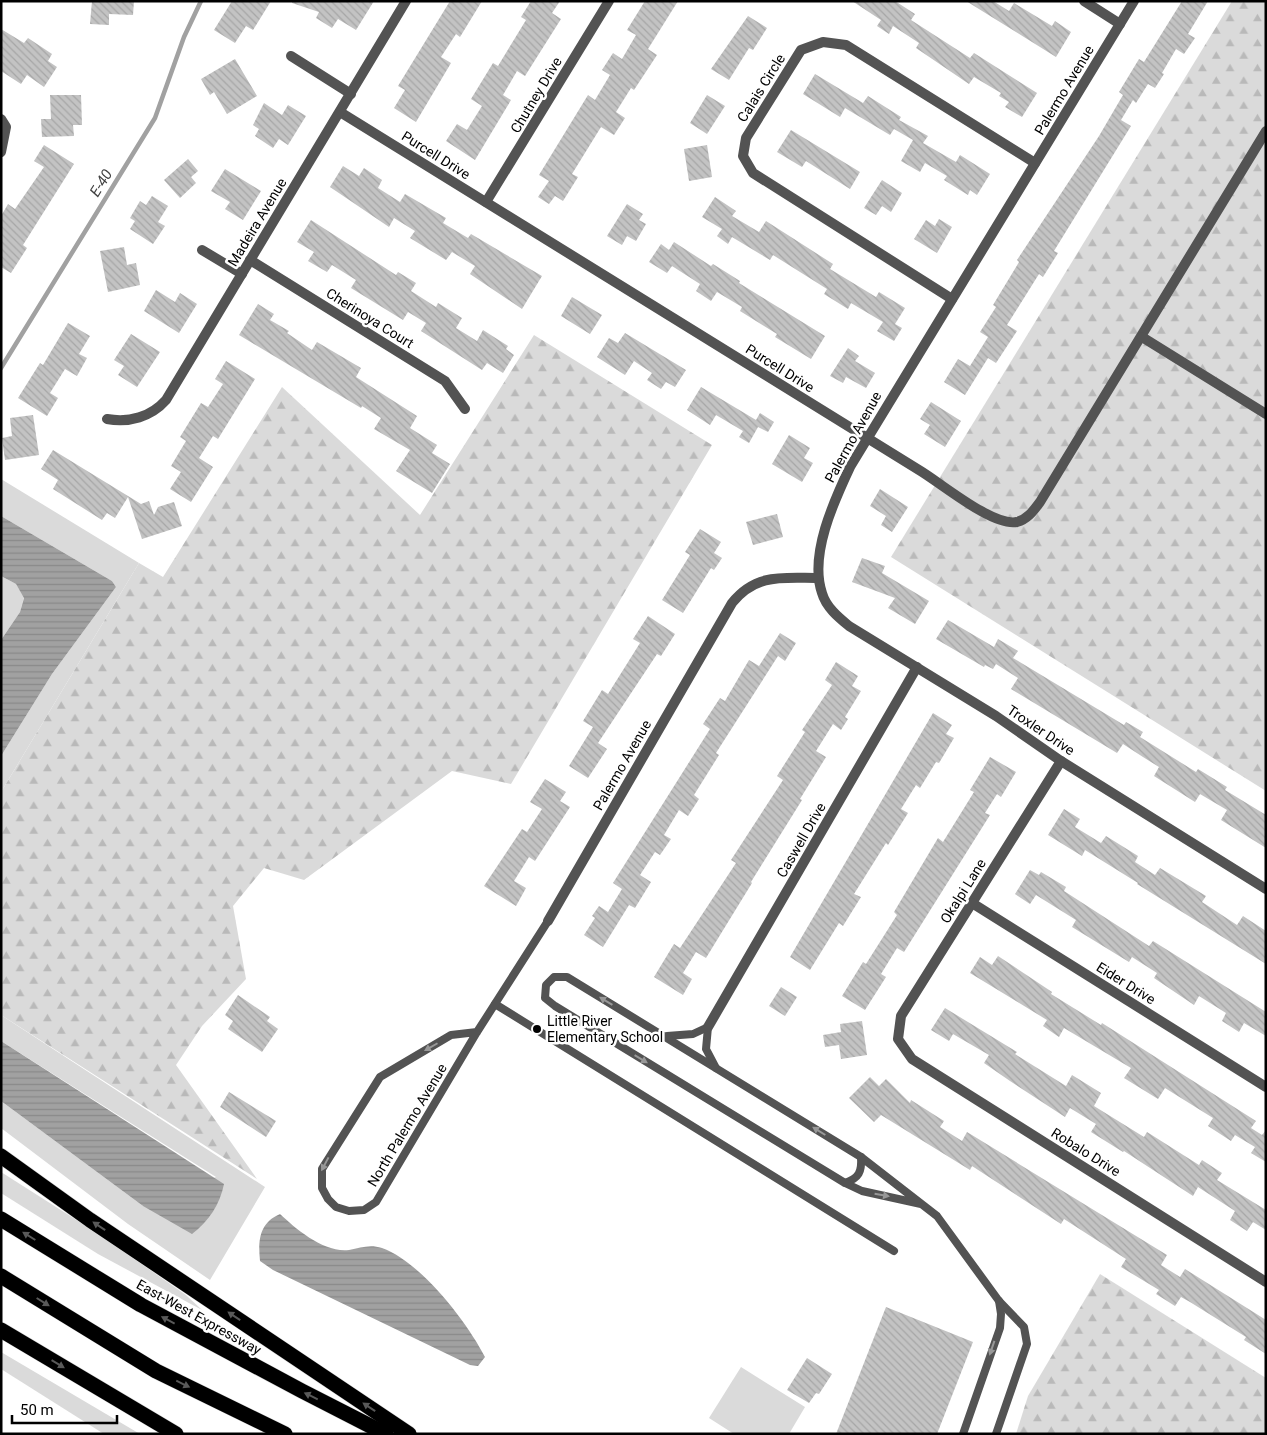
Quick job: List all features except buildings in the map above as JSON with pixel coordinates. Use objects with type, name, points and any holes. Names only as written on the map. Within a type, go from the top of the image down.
[{"type":"highway","points":[[1,1156],[90,1220],[409,1434]]},
{"type":"highway","name":"East-West Expressway","points":[[1,1219],[141,1305],[302,1392],[386,1434]]},
{"type":"highway","points":[[1,1276],[156,1371],[285,1434]]},
{"type":"highway","points":[[1,1330],[176,1434]]},
{"type":"street","name":"Madeira Avenue","points":[[107,419],[132,420],[146,415],[161,406],[406,1]]},
{"type":"street","name":"Chutney Drive","points":[[486,202],[609,1]]},
{"type":"street","points":[[1084,1],[1120,24]]},
{"type":"street","name":"Palermo Avenue","points":[[548,921],[732,603],[742,590],[757,582],[781,578],[818,578],[824,534],[836,497],[866,437],[1134,1]]},
{"type":"street","name":"Calais Circle","points":[[952,299],[753,173],[743,156],[746,138],[801,50],[822,42],[846,45],[1036,163]]},
{"type":"street","points":[[291,56],[351,94]]},
{"type":"street","name":"Purcell Drive","points":[[340,112],[1000,521],[1016,522],[1028,516],[1040,502],[1266,131]]},
{"type":"street","points":[[1,119],[6,127],[1,152]]},
{"type":"street","points":[[202,250],[242,274]]},
{"type":"street","name":"Cherinoya Court","points":[[250,260],[444,380],[466,409]]},
{"type":"street","points":[[1142,337],[1266,414]]},
{"type":"street","name":"Troxler Drive","points":[[818,578],[822,595],[838,617],[996,716],[1061,761],[1266,889]]},
{"type":"street","name":"Caswell Drive","points":[[708,1027],[917,667]]},
{"type":"street","name":"Okalpi Lane","points":[[898,1039],[901,1016],[1061,761]]},
{"type":"street","name":"Eider Drive","points":[[972,903],[1266,1087]]},
{"type":"street","name":"Robalo Drive","points":[[898,1039],[912,1059],[1266,1282]]},
{"type":"lane","name":"North Palermo Avenue","points":[[477,1032],[451,1035],[380,1077],[322,1169],[322,1188],[332,1203],[350,1211],[364,1210],[376,1202],[477,1032],[548,921]]},
{"type":"lane","points":[[921,1204],[862,1191],[845,1183],[555,1006],[545,998],[546,985],[554,977],[567,977],[861,1157],[937,1216],[999,1301],[1024,1327],[1028,1344],[996,1434]]},
{"type":"lane","points":[[495,1004],[894,1251]]},
{"type":"lane","points":[[664,1036],[693,1034],[708,1027]]},
{"type":"lane","points":[[708,1027],[706,1049],[717,1068]]},
{"type":"lane","points":[[845,1183],[855,1179],[862,1170],[861,1157]]},
{"type":"lane","points":[[963,1434],[1000,1328],[1001,1314],[999,1301]]},
{"type":"green space","points":[[1232,1],[1266,1],[1266,791],[891,557]]},
{"type":"green space","points":[[534,335],[712,445],[511,784],[452,771],[304,880],[264,868],[233,906],[246,979],[202,1026],[176,1065],[257,1179],[1,1015],[1,792],[139,563],[163,577],[282,387],[420,515]]},
{"type":"green space","points":[[1,479],[139,563],[1,792],[1,756],[52,674],[116,587],[112,581],[1,516]]},
{"type":"green space","points":[[1,576],[16,584],[24,597],[20,612],[1,640]]},
{"type":"green space","points":[[1,1015],[265,1187],[210,1280],[128,1224],[1,1128],[1,1101],[143,1206],[216,1177],[1,1041]]},
{"type":"green space","points":[[1,1172],[97,1233],[186,1295],[202,1310],[98,1254],[1,1193]]},
{"type":"green space","points":[[1100,1274],[1266,1378],[1266,1434],[1016,1434],[1028,1396]]},
{"type":"green space","points":[[1,1352],[140,1434],[104,1434],[1,1369]]},
{"type":"green space","points":[[741,1367],[805,1407],[789,1434],[734,1434],[709,1418]]},
{"type":"shaded area","points":[[1,516],[112,581],[116,587],[52,674],[1,756],[1,640],[20,612],[24,598],[16,584],[1,576]]},
{"type":"shaded area","points":[[1,1041],[224,1184],[217,1205],[204,1224],[192,1234],[143,1206],[1,1101]]},
{"type":"shaded area","points":[[280,1214],[302,1233],[330,1248],[349,1250],[373,1246],[397,1255],[427,1279],[455,1311],[485,1357],[478,1366],[470,1365],[273,1270],[260,1261],[259,1246],[261,1233],[268,1222]]},
{"type":"waterway","name":"E-40","points":[[1,368],[155,118],[184,37],[201,1]]},
{"type":"place","name":"Little River Elementary School","points":[[537,1029]]}]
